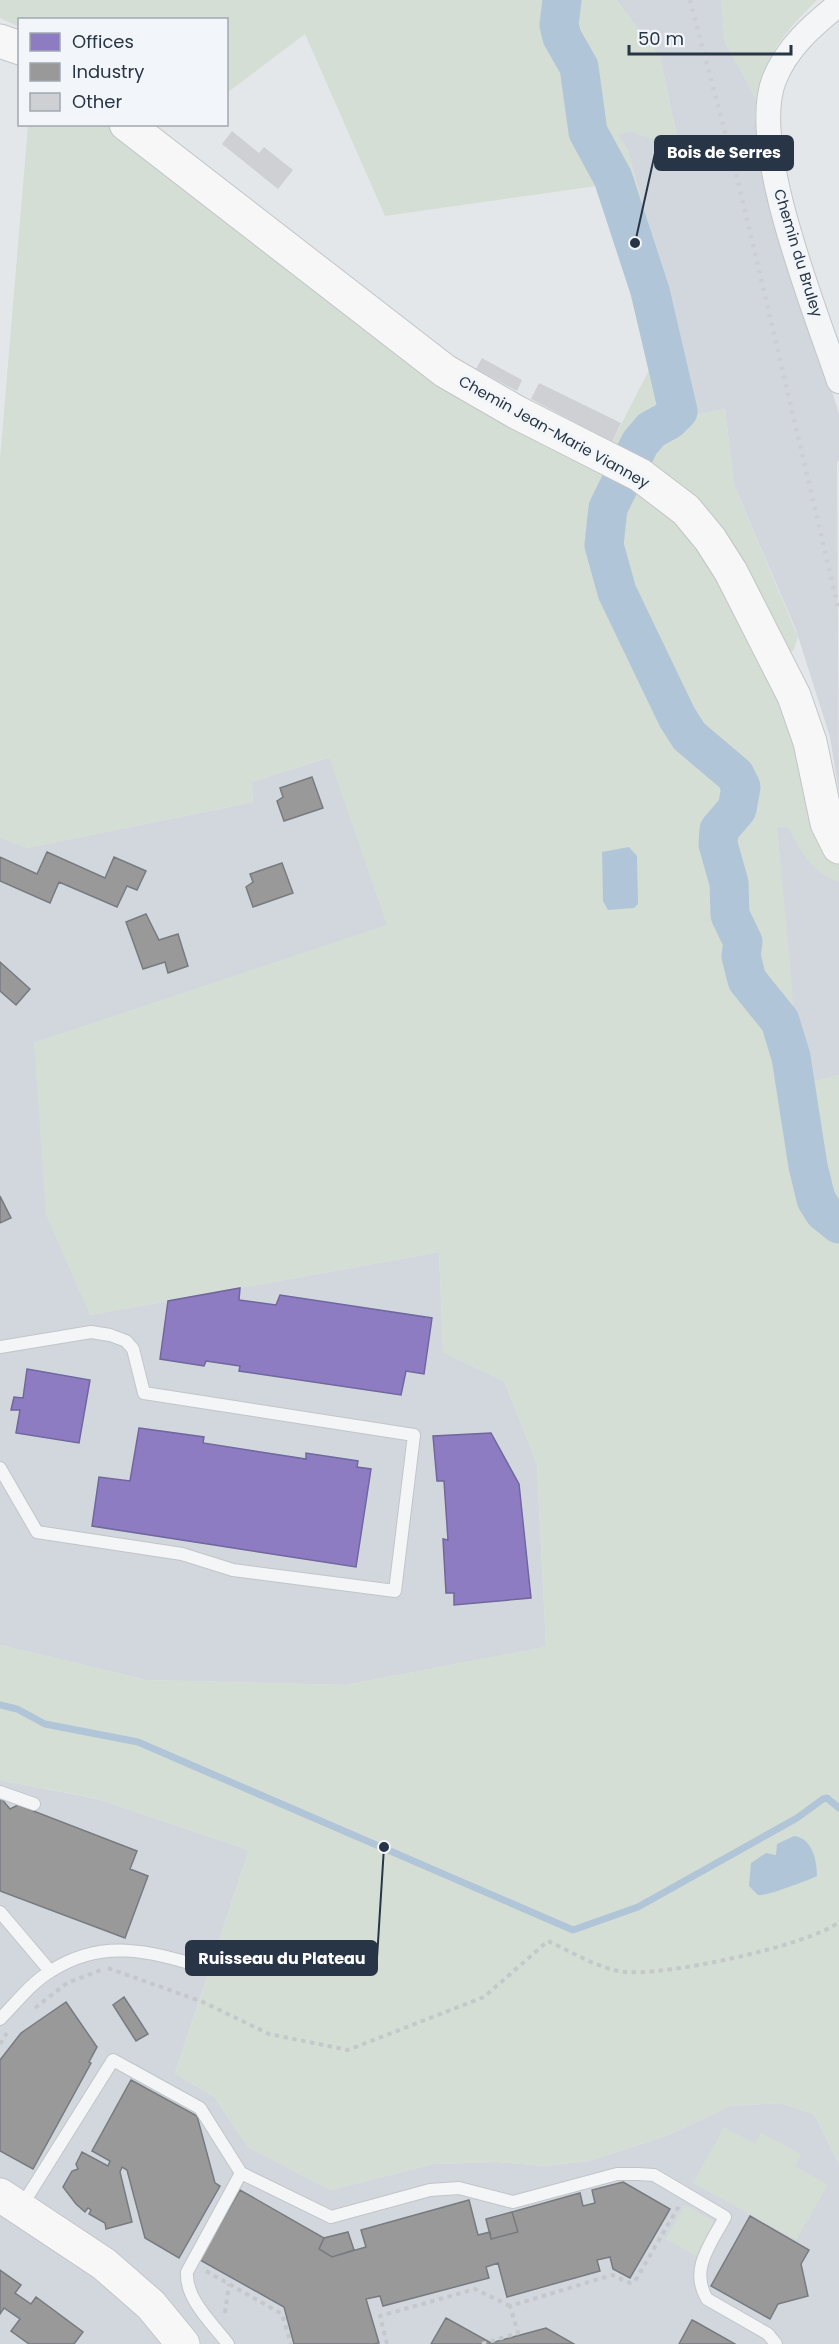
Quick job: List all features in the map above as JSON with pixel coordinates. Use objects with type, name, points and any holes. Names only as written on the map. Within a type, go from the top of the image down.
[{"type":"street","name":"Chemin du Bruley","points":[[839,4],[804,34],[781,65],[773,82],[767,121],[779,192],[839,381]]},
{"type":"street","points":[[0,41],[18,47]]},
{"type":"street","name":"Chemin Jean-Marie Vianney","points":[[129,126],[445,371],[476,391],[626,468],[686,510],[710,539],[746,599],[800,709],[827,823],[839,847]]},
{"type":"street","points":[[10,2202],[104,2265],[151,2305],[179,2342]]},
{"type":"lane","points":[[0,1347],[91,1332],[126,1341],[133,1349],[144,1393],[414,1435],[395,1591],[232,1570],[182,1554],[37,1532],[0,1468]]},
{"type":"lane","points":[[0,1792],[34,1804]]},
{"type":"lane","points":[[0,1912],[50,1971]]},
{"type":"lane","points":[[0,2019],[50,1971],[86,1954],[124,1949],[151,1951],[203,1967]]},
{"type":"lane","points":[[10,2202],[113,2060],[200,2108],[241,2173],[331,2217],[430,2190],[459,2188],[513,2202],[617,2174],[654,2175],[726,2217],[700,2265],[701,2289],[707,2299],[768,2334],[776,2344]]},
{"type":"lane","points":[[228,2344],[190,2293],[186,2283],[187,2272],[241,2173]]},
{"type":"path","points":[[26,2016],[67,1983],[107,1968],[203,2002],[269,2034],[348,2050],[484,1997],[548,1941],[603,1966],[626,1972],[702,1964],[770,1949],[828,1931],[839,1922]]},
{"type":"path","points":[[0,2044],[10,2028]]},
{"type":"path","points":[[387,2344],[380,2316],[475,2289],[510,2306],[612,2275],[630,2283],[635,2281],[686,2194]]},
{"type":"path","points":[[192,2263],[282,2314],[291,2344]]},
{"type":"path","points":[[226,2304],[229,2284]]},
{"type":"path","points":[[482,2344],[518,2333],[510,2306]]},
{"type":"shaded area","points":[[0,0],[616,0],[660,57],[679,148],[630,131],[618,135],[628,151],[644,210],[682,384],[678,402],[681,411],[677,419],[725,409],[734,485],[798,637],[794,650],[777,659],[839,847],[839,882],[814,867],[802,853],[788,827],[777,826],[791,982],[794,1066],[797,1086],[839,1075],[839,2164],[814,2114],[780,2103],[730,2106],[666,2136],[589,2161],[545,2166],[497,2162],[433,2164],[331,2190],[248,2147],[214,2097],[175,2073],[249,1850],[95,1798],[0,1780],[0,1645],[146,1680],[346,1685],[546,1647],[537,1464],[504,1381],[443,1352],[439,1252],[90,1315],[46,1215],[34,1043],[387,925],[329,757],[251,782],[253,802],[27,848],[0,837],[0,459],[28,126],[126,126],[445,371],[629,464],[612,442],[649,370],[604,185],[385,216],[305,34],[228,92],[228,18],[18,18],[18,27],[0,18]]},
{"type":"shaded area","points":[[616,0],[721,0],[725,42],[757,100],[755,115],[759,150],[839,414],[839,461],[837,462],[839,793],[830,737],[796,630],[734,485],[725,409],[676,419],[682,384],[644,210],[628,151],[617,135],[630,131],[679,147],[660,57]]},
{"type":"shaded area","points":[[721,0],[817,0],[778,45],[764,70],[757,100],[725,42]]},
{"type":"shaded area","points":[[330,757],[388,925],[34,1043],[90,1315],[439,1252],[443,1352],[504,1381],[537,1464],[546,1647],[346,1685],[146,1680],[0,1645],[0,837],[27,848],[253,802],[251,782]]},
{"type":"shaded area","points":[[777,826],[788,827],[839,881],[839,1075],[801,1085],[794,1045]]},
{"type":"shaded area","points":[[0,1780],[98,1799],[249,1850],[175,2073],[214,2097],[248,2147],[331,2190],[433,2164],[497,2162],[545,2166],[589,2161],[666,2136],[730,2106],[780,2103],[814,2114],[839,2164],[839,2344],[0,2344]]},
{"type":"shaded area","points":[[724,2127],[755,2144],[761,2133],[801,2154],[795,2166],[828,2185],[796,2240],[693,2183]]},
{"type":"shaded area","points":[[685,2205],[715,2222],[696,2256],[666,2239]]},
{"type":"water","points":[[596,526],[614,533],[616,538],[613,552],[599,564],[590,546],[591,535]]},
{"type":"water","points":[[629,847],[637,856],[638,904],[634,908],[608,910],[603,901],[602,852]]},
{"type":"water","points":[[794,1836],[809,1845],[816,1863],[817,1876],[778,1891],[758,1895],[749,1886],[751,1863],[766,1853],[776,1855],[777,1844]]},
{"type":"building: Offices","points":[[240,1288],[239,1300],[276,1305],[280,1295],[432,1318],[424,1374],[406,1371],[401,1395],[239,1371],[240,1366],[206,1361],[204,1366],[160,1359],[168,1301]]},
{"type":"building: Offices","points":[[27,1369],[90,1380],[79,1443],[16,1433],[20,1410],[11,1410],[14,1397],[23,1398]]},
{"type":"building: Offices","points":[[139,1428],[204,1437],[203,1443],[306,1459],[306,1453],[358,1461],[357,1467],[371,1469],[356,1567],[92,1526],[99,1477],[130,1481]]},
{"type":"building: Offices","points":[[491,1433],[519,1484],[531,1598],[454,1605],[454,1593],[446,1593],[443,1539],[448,1540],[444,1481],[437,1481],[433,1436]]},
{"type":"building: Industry","points":[[312,777],[323,808],[284,821],[277,801],[283,797],[280,788]]},
{"type":"building: Industry","points":[[47,852],[105,878],[114,857],[146,871],[137,890],[127,886],[117,907],[59,882],[50,903],[0,881],[0,857],[37,874]]},
{"type":"building: Industry","points":[[282,863],[293,893],[253,907],[246,887],[253,882],[250,874]]},
{"type":"building: Industry","points":[[146,914],[159,940],[178,934],[188,966],[168,973],[165,962],[143,969],[126,922]]},
{"type":"building: Industry","points":[[0,962],[30,989],[16,1005],[0,991]]},
{"type":"building: Industry","points":[[0,1196],[11,1218],[0,1223]]},
{"type":"building: Industry","points":[[0,1797],[10,1809],[18,1805],[137,1851],[130,1869],[148,1876],[125,1938],[0,1891]]},
{"type":"building: Industry","points":[[124,1997],[148,2034],[136,2041],[113,2005]]},
{"type":"building: Industry","points":[[66,2002],[97,2047],[89,2062],[91,2063],[33,2169],[0,2151],[0,2060],[21,2033]]},
{"type":"building: Industry","points":[[131,2080],[197,2116],[215,2183],[220,2186],[179,2258],[145,2238],[127,2170],[122,2167],[120,2172],[132,2222],[106,2229],[105,2223],[89,2214],[91,2210],[88,2208],[85,2212],[63,2187],[72,2171],[78,2169],[76,2164],[82,2152],[108,2166],[110,2161],[92,2151]]},
{"type":"building: Industry","points":[[623,2182],[670,2209],[630,2278],[613,2269],[610,2257],[597,2260],[600,2271],[507,2297],[498,2263],[486,2267],[489,2278],[383,2306],[380,2296],[366,2299],[379,2343],[294,2344],[284,2307],[200,2260],[240,2190],[324,2238],[319,2249],[332,2257],[366,2247],[361,2230],[469,2200],[478,2235],[490,2232],[491,2239],[518,2232],[512,2212],[580,2193],[583,2206],[595,2203],[592,2190]]},
{"type":"building: Industry","points":[[512,2212],[518,2232],[491,2239],[486,2219]]},
{"type":"building: Industry","points":[[750,2216],[809,2250],[801,2264],[808,2296],[778,2304],[770,2319],[711,2286]]},
{"type":"building: Industry","points":[[348,2232],[354,2250],[332,2257],[319,2249],[324,2238]]},
{"type":"building: Industry","points":[[0,2270],[21,2285],[15,2293],[31,2304],[36,2297],[83,2332],[74,2344],[29,2344],[11,2331],[20,2319],[4,2308],[0,2314]]},
{"type":"building: Industry","points":[[446,2318],[491,2343],[546,2328],[574,2344],[431,2344]]},
{"type":"building: Industry","points":[[692,2320],[696,2322],[735,2344],[679,2344]]},
{"type":"building: Other","points":[[232,131],[259,153],[264,147],[293,170],[278,189],[222,144]]},
{"type":"building: Other","points":[[482,358],[522,380],[517,391],[476,369]]},
{"type":"building: Other","points":[[539,383],[621,423],[612,442],[531,399]]},
{"type":"waterway","points":[[562,0],[559,25],[562,37],[579,67],[588,132],[613,178],[650,291],[678,411],[669,420],[651,430],[640,443],[608,508],[604,545],[617,592],[677,717],[689,736],[735,775],[741,787],[737,809],[719,830],[718,844],[729,883],[730,915],[743,942],[741,956],[747,980],[780,1021],[791,1057],[808,1166],[816,1199],[824,1212],[839,1224]]},
{"type":"waterway","points":[[0,1705],[17,1709],[45,1724],[138,1742],[573,1930],[638,1907],[797,1818],[823,1799],[827,1798],[839,1808]]},
{"type":"railway","points":[[690,0],[739,185],[839,611]]},
{"type":"place","name":"Bois de Serres","points":[[635,243]]},
{"type":"place","name":"Ruisseau du Plateau","points":[[384,1847]]}]
